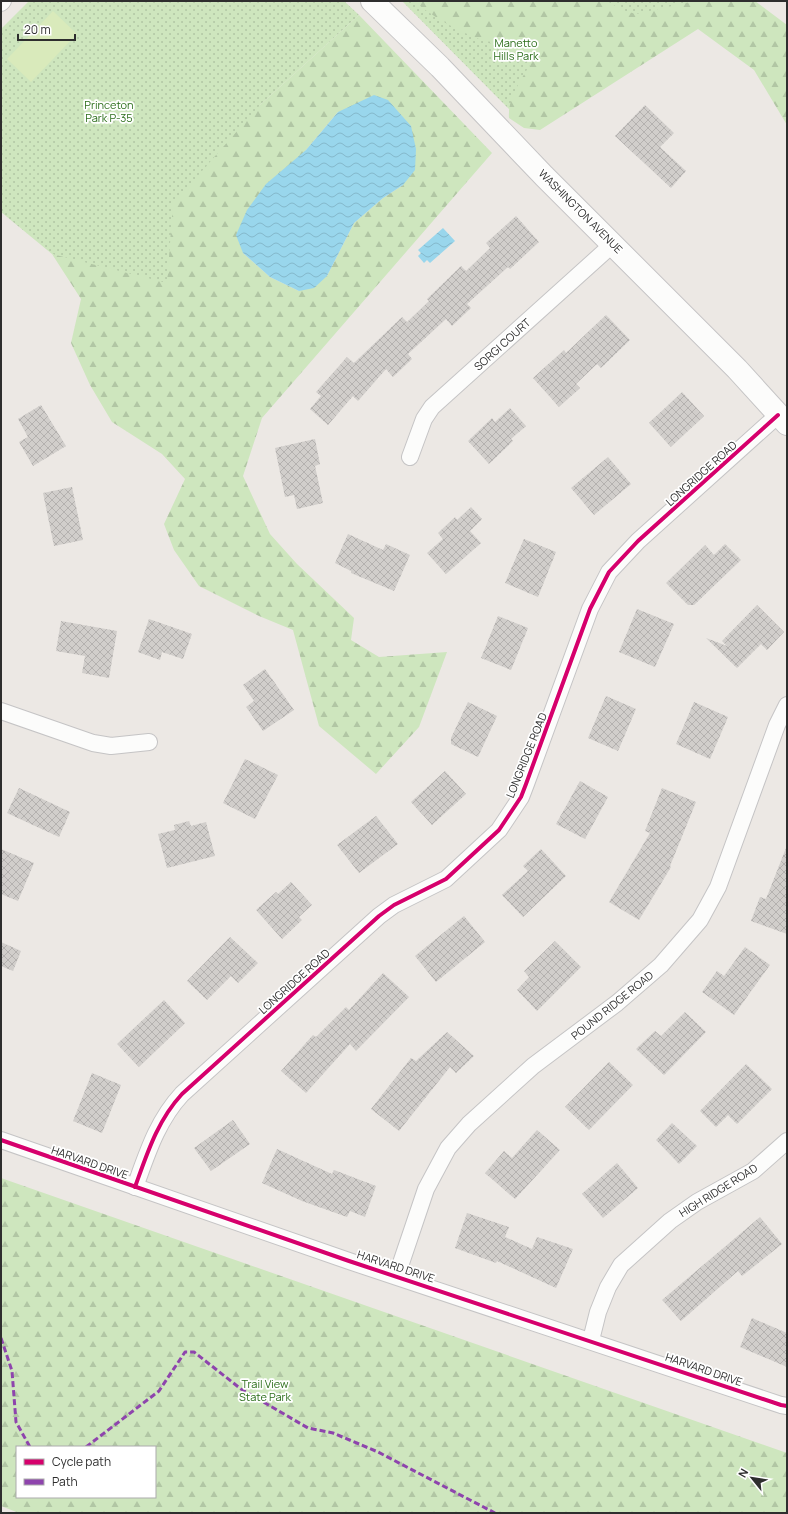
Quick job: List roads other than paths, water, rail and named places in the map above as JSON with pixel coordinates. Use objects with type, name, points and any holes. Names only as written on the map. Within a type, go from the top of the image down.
[{"type":"main road","name":"WASHINGTON AVENUE","points":[[372,1],[440,67],[544,176],[737,369],[783,419]]},
{"type":"street","name":"SORGI COURT","points":[[410,457],[424,420],[432,408],[613,244]]},
{"type":"street","name":"LONGRIDGE ROAD","points":[[135,1187],[157,1130],[170,1107],[182,1094],[379,916],[394,905],[446,879],[499,830],[524,790],[590,609],[609,572],[638,542],[783,419]]},
{"type":"street","name":"POUND RIDGE ROAD","points":[[397,1275],[426,1189],[448,1148],[469,1124],[533,1066],[617,1003],[661,965],[700,920],[718,887],[777,725],[787,704]]},
{"type":"street","points":[[1,711],[93,743],[111,746],[149,742]]},
{"type":"street","name":"HARVARD DRIVE","points":[[1,1140],[135,1187],[787,1406]]},
{"type":"street","name":"HIGH RIDGE ROAD","points":[[591,1340],[598,1312],[608,1287],[621,1265],[670,1221],[697,1202],[753,1171],[787,1141]]},
{"type":"water","points":[[374,95],[388,100],[411,126],[416,149],[415,170],[403,185],[383,198],[354,223],[327,276],[314,288],[299,291],[270,277],[243,253],[236,235],[247,210],[266,184],[306,150],[338,112]]},
{"type":"water","points":[[443,228],[455,241],[430,263],[427,260],[424,263],[418,256],[421,253],[418,250]]},
{"type":"park label","name":"Manetto Hills Park","points":[[516,48]]},
{"type":"park label","name":"Princeton Park P-35","points":[[109,110]]},
{"type":"park label","name":"Trail View State Park","points":[[265,1389]]}]
